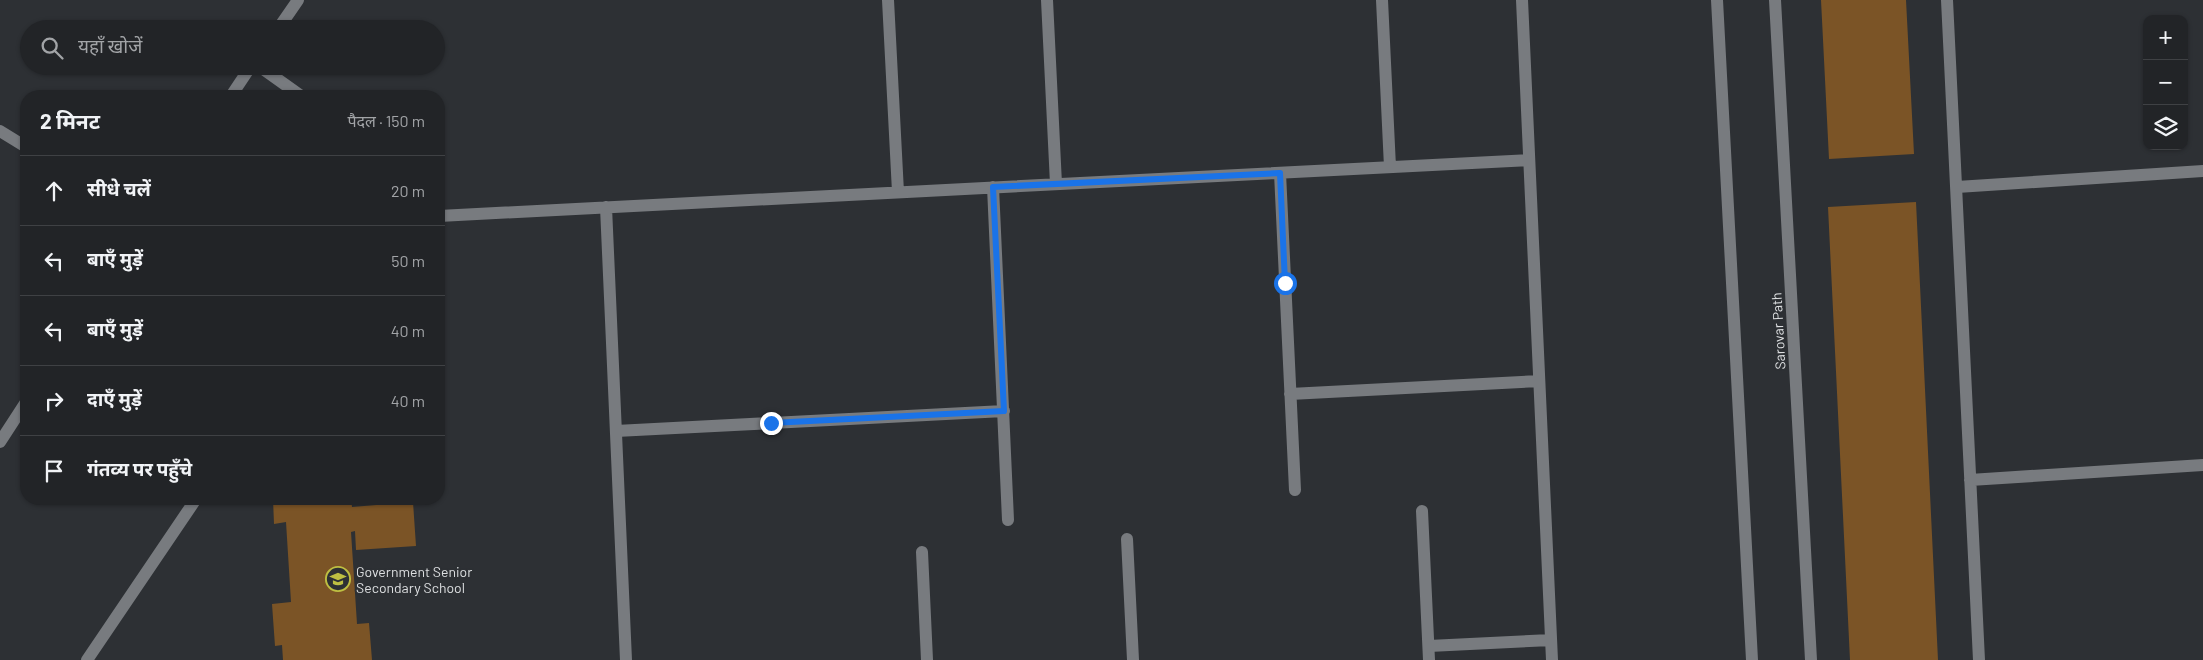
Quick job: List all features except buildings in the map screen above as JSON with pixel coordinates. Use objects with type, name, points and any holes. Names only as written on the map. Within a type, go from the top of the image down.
[{"type":"street","points":[[284,20],[298,0]]},
{"type":"street","points":[[888,0],[898,192]]},
{"type":"street","points":[[1047,0],[1056,184]]},
{"type":"street","points":[[1382,0],[1390,167]]},
{"type":"street","points":[[1522,0],[1552,660]]},
{"type":"street","points":[[1717,0],[1752,660]]},
{"type":"street","name":"Sarovar Path","points":[[1775,0],[1811,660]]},
{"type":"street","points":[[1947,0],[1979,660]]},
{"type":"street","points":[[235,90],[245,75]]},
{"type":"street","points":[[272,75],[293,90]]},
{"type":"street","points":[[0,131],[20,143]]},
{"type":"street","points":[[445,216],[1529,160]]},
{"type":"street","points":[[1957,187],[2203,171]]},
{"type":"street","points":[[1280,173],[1295,490]]},
{"type":"street","points":[[993,187],[1008,520]]},
{"type":"street","points":[[606,207],[626,660]]},
{"type":"street","points":[[1290,394],[1539,380]]},
{"type":"street","points":[[0,442],[20,411]]},
{"type":"street","points":[[616,431],[1004,411]]},
{"type":"street","points":[[1970,480],[2203,465]]},
{"type":"street","points":[[88,660],[192,505]]},
{"type":"street","points":[[1422,511],[1429,660]]},
{"type":"street","points":[[1127,539],[1133,660]]},
{"type":"street","points":[[922,552],[927,660]]},
{"type":"street","points":[[1428,646],[1551,640]]},
{"type":"place","name":"Government Senior Secondary School","points":[[338,579]]},
{"type":"route","points":[[771,423],[1004,411],[993,187],[1280,173],[1285,283]]}]
